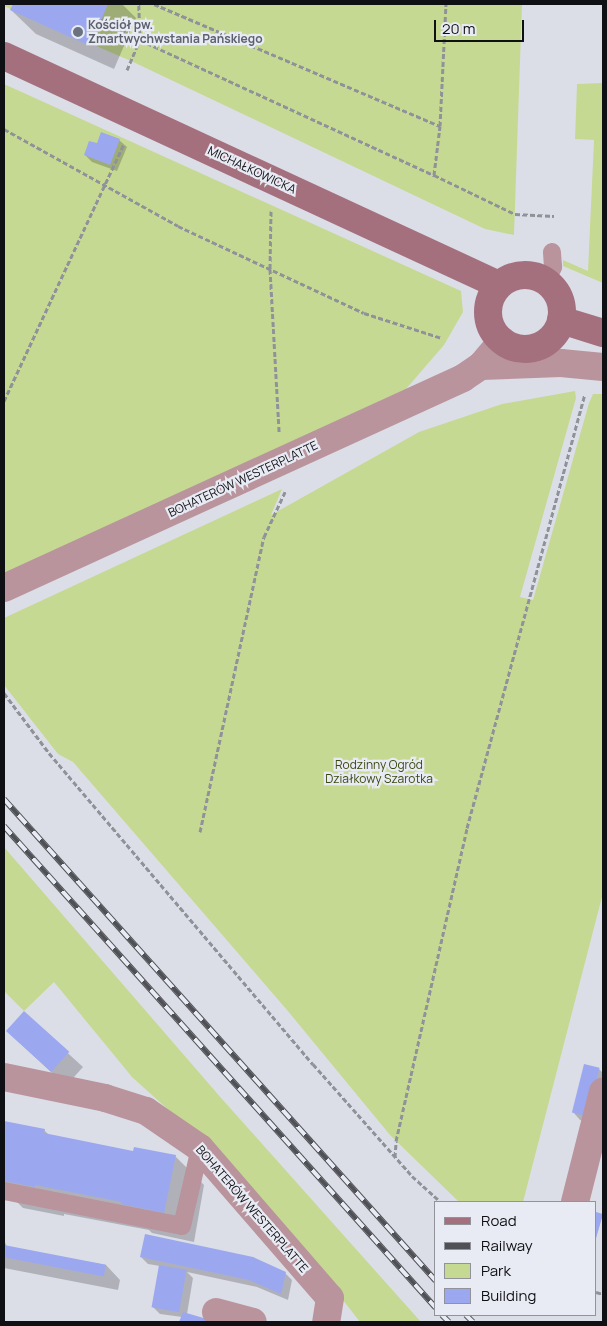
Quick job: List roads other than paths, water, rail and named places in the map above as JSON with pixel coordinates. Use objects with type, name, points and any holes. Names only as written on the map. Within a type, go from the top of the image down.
[{"type":"street","name":"MICHAŁKOWICKA","points":[[4,56],[499,285]]},
{"type":"street","points":[[522,274],[535,276],[546,282],[556,291],[561,303],[561,320],[550,338],[539,346],[527,349],[514,347],[502,342],[493,332],[488,320],[488,307],[491,295],[499,285],[510,278],[522,274]]},
{"type":"street","points":[[561,320],[603,333]]},
{"type":"street","name":"BOHATERÓW WESTERPLATTE","points":[[4,588],[436,390],[481,366],[502,342]]},
{"type":"street","name":"BOHATERÓW WESTERPLATTE","points":[[481,366],[561,364],[603,367]]},
{"type":"street","name":"BOHATERÓW WESTERPLATTE","points":[[4,1077],[105,1098],[146,1110],[200,1148],[330,1298],[326,1322]]},
{"type":"street","points":[[574,1201],[603,1091]]},
{"type":"street","points":[[216,1312],[253,1322]]},
{"type":"lane","points":[[546,282],[553,267],[552,252]]},
{"type":"lane","points":[[4,1191],[182,1226],[200,1148]]},
{"type":"railway","points":[[4,799],[434,1279]]},
{"type":"railway","points":[[4,826],[434,1306]]},
{"type":"railway","points":[[443,1316],[449,1322]]},
{"type":"railway","points":[[467,1316],[473,1322]]},
{"type":"place","name":"Kościół pw. Zmartwychwstania Pańskiego","points":[[78,32]]},
{"type":"park label","name":"Rodzinny Ogród Działkowy Szarotka","points":[[379,772]]}]
